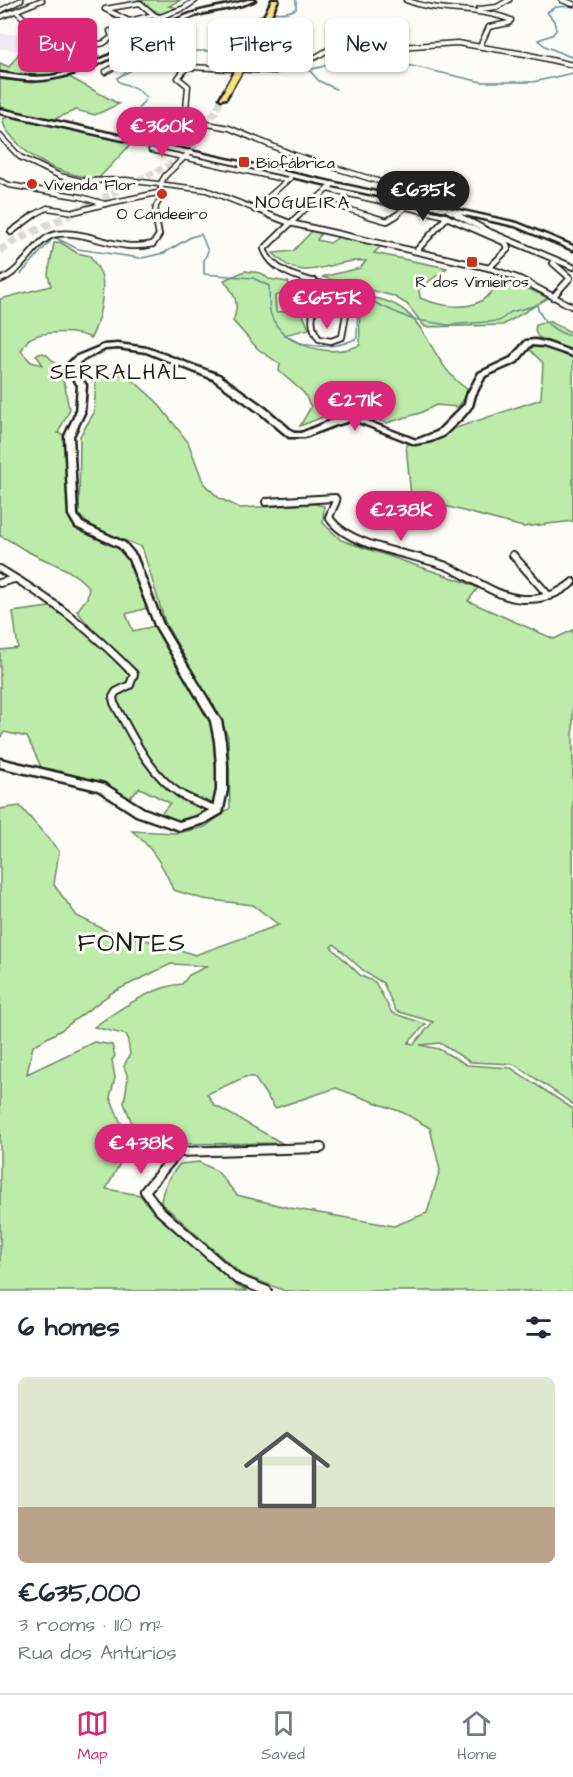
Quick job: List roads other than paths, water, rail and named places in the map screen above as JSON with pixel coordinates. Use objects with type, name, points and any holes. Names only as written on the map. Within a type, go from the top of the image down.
[{"type":"main road","points":[[223,98],[275,1]]},
{"type":"street","points":[[0,11],[21,0]]},
{"type":"street","points":[[0,17],[42,0]]},
{"type":"street","points":[[154,15],[129,21],[105,9],[138,3],[160,18],[196,0]]},
{"type":"street","points":[[187,18],[207,10],[253,0]]},
{"type":"street","points":[[406,0],[422,6],[472,10],[511,20],[509,23],[489,27],[480,46]]},
{"type":"street","points":[[472,10],[497,7],[509,0]]},
{"type":"street","points":[[562,0],[573,4]]},
{"type":"street","points":[[17,12],[24,18]]},
{"type":"street","points":[[140,141],[186,109],[189,91],[187,83],[178,78],[190,67],[278,70],[292,63],[316,57],[330,48],[339,46],[384,48],[457,43],[573,65]]},
{"type":"street","points":[[0,75],[39,80],[69,75],[109,56]]},
{"type":"street","points":[[105,72],[109,70]]},
{"type":"street","points":[[0,111],[140,141],[290,178],[333,184],[408,204],[437,207]]},
{"type":"street","points":[[181,114],[197,122],[229,128],[294,155],[410,190],[437,207],[506,243],[508,249],[489,268]]},
{"type":"street","points":[[0,136],[20,158],[60,176],[90,181],[126,180],[161,183],[206,190],[290,223],[489,268],[520,279],[573,307]]},
{"type":"street","points":[[151,150],[187,154]]},
{"type":"street","points":[[0,280],[19,272],[46,239],[54,234],[125,247],[140,248],[153,244],[159,235],[154,212],[155,204],[162,192],[161,183],[170,170],[187,154]]},
{"type":"street","points":[[254,210],[290,178]]},
{"type":"street","points":[[0,181],[9,186],[81,197],[105,204]]},
{"type":"street","points":[[314,281],[318,292],[309,318],[310,325],[319,339],[333,341],[342,337],[349,297],[345,290],[314,281],[272,264],[264,255],[267,244],[333,184]]},
{"type":"street","points":[[327,189],[517,225],[573,248]]},
{"type":"street","points":[[11,232],[39,211],[47,208],[74,212],[162,192]]},
{"type":"street","points":[[316,200],[387,221],[393,219],[408,204]]},
{"type":"street","points":[[417,250],[448,213]]},
{"type":"street","points":[[448,213],[552,261],[573,267]]},
{"type":"street","points":[[552,261],[570,278],[553,297]]},
{"type":"street","points":[[318,292],[326,288],[337,288]]},
{"type":"street","points":[[0,763],[101,787],[140,812],[179,826],[200,820],[218,810],[221,798],[219,732],[216,720],[159,625],[133,558],[122,545],[79,525],[73,515],[69,436],[80,413],[82,385],[70,367],[78,359],[94,351],[118,346],[147,350],[205,372],[262,410],[292,435],[302,435],[354,418],[415,442],[440,434],[469,404],[471,395],[482,375],[514,360],[529,343],[539,342],[558,351],[573,354]]},
{"type":"street","points":[[266,502],[335,498],[336,501],[329,517],[333,524],[347,534],[389,551],[450,568],[510,597],[524,599],[549,596],[564,590],[573,582]]},
{"type":"street","points":[[513,555],[549,596]]},
{"type":"street","points":[[0,569],[47,597],[99,638],[134,674],[130,685],[116,692],[113,697],[114,703],[140,746],[158,775],[177,792],[218,810]]},
{"type":"street","points":[[0,583],[14,579]]},
{"type":"street","points":[[267,1291],[237,1279],[159,1210],[145,1191],[178,1152],[321,1148]]},
{"type":"waterway","points":[[148,98],[135,88],[119,82],[117,78],[146,63],[169,55],[242,46],[250,41],[246,27],[254,19],[267,13],[282,13],[296,9],[296,0]]},
{"type":"waterway","points":[[573,6],[556,7],[547,12],[554,21],[556,30],[552,35],[538,40],[545,46],[573,58]]},
{"type":"waterway","points":[[325,66],[309,70],[319,81],[336,89]]},
{"type":"waterway","points":[[409,66],[482,82],[532,82]]},
{"type":"waterway","points":[[533,82],[573,73]]},
{"type":"waterway","points":[[139,108],[145,100]]},
{"type":"waterway","points":[[137,111],[176,114]]},
{"type":"waterway","points":[[327,167],[361,178]]},
{"type":"waterway","points":[[142,258],[164,253],[191,237],[201,234],[208,251],[204,260],[204,274],[253,278],[269,286],[270,312],[277,326],[286,335],[308,345],[334,346],[357,338],[358,299],[366,299],[411,319],[448,325],[499,321],[511,312],[537,305],[550,326],[573,337]]},
{"type":"waterway","points":[[21,274],[54,237],[78,249],[140,258]]},
{"type":"waterway","points":[[507,243],[563,265]]},
{"type":"tunnel","points":[[67,216],[175,162],[195,145],[223,98]]},
{"type":"tunnel","points":[[0,251],[14,241],[70,215]]},
{"type":"place","name":"Biofábrica","points":[[244,162]]},
{"type":"place","name":"Vivenda Flor","points":[[32,184]]},
{"type":"place","name":"O Candeeiro","points":[[162,194]]},
{"type":"place","name":"R dos Vimieiros","points":[[472,262]]},
{"type":"district","name":"NOGUEIRA","points":[[303,202]]},
{"type":"district","name":"SERRALHAL","points":[[119,372]]},
{"type":"district","name":"FONTES","points":[[132,942]]}]
